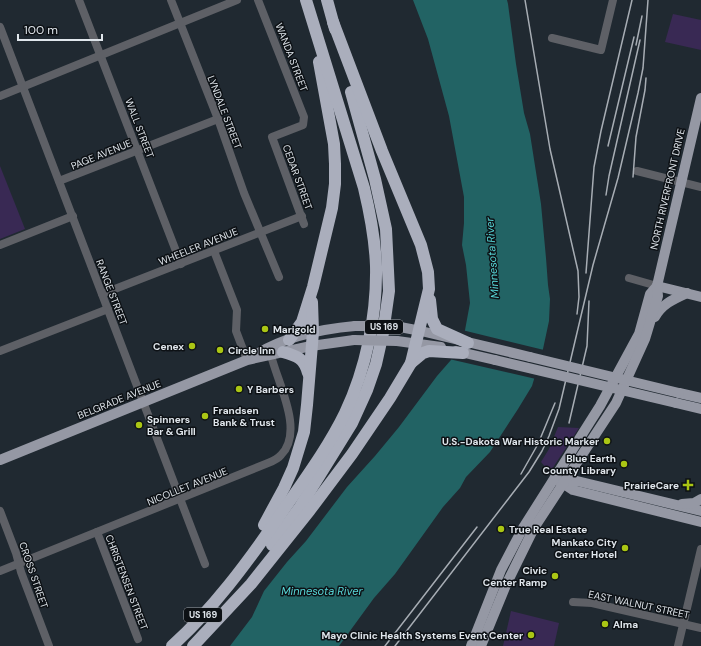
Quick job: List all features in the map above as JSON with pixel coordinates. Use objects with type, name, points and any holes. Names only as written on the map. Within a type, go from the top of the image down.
[{"type":"highway","points":[[289,340],[302,322],[313,287],[332,208],[336,164],[331,122],[306,0]]},
{"type":"highway","name":"US 169","points":[[172,646],[198,620],[232,581],[321,456],[345,412],[363,365],[373,316],[376,265],[370,214],[364,188],[306,0]]},
{"type":"highway","name":"US 169","points":[[193,646],[221,615],[300,507],[352,424],[367,390],[376,364],[383,333],[389,291],[386,229],[375,179],[327,0]]},
{"type":"highway","points":[[333,22],[382,151],[421,246],[428,272],[432,318],[434,324],[440,334],[465,348]]},
{"type":"highway","points":[[232,581],[249,548],[272,511],[293,468],[304,432],[313,332],[313,287]]},
{"type":"highway","points":[[411,363],[429,289]]},
{"type":"highway","points":[[221,615],[251,584],[310,510],[352,454],[390,398],[411,363],[423,353],[435,348],[465,348]]},
{"type":"highway","points":[[283,352],[301,359],[305,364],[309,377]]},
{"type":"main road","name":"NORTH RIVERFRONT DRIVE","points":[[657,286],[680,182],[701,98]]},
{"type":"main road","points":[[657,286],[701,297]]},
{"type":"main road","points":[[645,339],[658,296],[657,286]]},
{"type":"main road","points":[[481,646],[506,585],[534,528],[639,334],[650,294],[657,286]]},
{"type":"main road","points":[[471,646],[501,570],[523,528],[616,403],[660,309],[670,301],[687,293]]},
{"type":"main road","name":"BELGRADE AVENUE","points":[[0,460],[247,360],[263,350],[313,332],[355,326],[379,326],[440,334]]},
{"type":"main road","name":"BELGRADE AVENUE","points":[[247,360],[311,346],[354,340],[397,341],[415,343],[435,348]]},
{"type":"main road","points":[[465,348],[499,350],[701,398]]},
{"type":"main road","points":[[465,348],[495,360],[701,409]]},
{"type":"main road","points":[[681,393],[694,392],[701,394]]},
{"type":"main road","points":[[681,405],[701,416]]},
{"type":"main road","points":[[559,480],[577,481],[701,511]]},
{"type":"main road","points":[[559,480],[573,490],[701,522]]},
{"type":"main road","points":[[677,505],[694,503],[701,499]]},
{"type":"street","name":"WALL STREET","points":[[79,0],[181,264]]},
{"type":"street","name":"LYNDALE STREET","points":[[171,0],[218,119],[244,192],[279,277]]},
{"type":"street","points":[[0,96],[237,0]]},
{"type":"street","name":"WANDA STREET","points":[[258,0],[304,117],[304,122],[300,126],[272,138]]},
{"type":"street","points":[[552,38],[601,50],[613,0]]},
{"type":"street","name":"RANGE STREET","points":[[0,27],[205,564]]},
{"type":"street","name":"PAGE AVENUE","points":[[59,181],[218,119]]},
{"type":"street","name":"CEDAR STREET","points":[[272,138],[303,220]]},
{"type":"street","points":[[637,171],[701,187]]},
{"type":"street","points":[[0,245],[73,216]]},
{"type":"street","name":"WHEELER AVENUE","points":[[102,294],[260,232],[303,220]]},
{"type":"street","points":[[214,250],[237,310],[236,331],[247,360]]},
{"type":"street","points":[[629,278],[657,286]]},
{"type":"street","points":[[0,351],[108,309]]},
{"type":"street","name":"NICOLLET AVENUE","points":[[0,571],[268,464],[282,454],[288,444],[291,424],[271,355]]},
{"type":"street","name":"CROSS STREET","points":[[0,511],[21,572],[50,646]]},
{"type":"street","name":"CHRISTENSEN STREET","points":[[97,532],[138,639]]},
{"type":"street","points":[[678,646],[701,549]]},
{"type":"street","name":"EAST WALNUT STREET","points":[[573,602],[592,603],[701,628]]},
{"type":"shaded area","points":[[673,14],[701,20],[701,50],[665,42]]},
{"type":"shaded area","points":[[0,166],[25,229],[0,239]]},
{"type":"shaded area","points":[[558,427],[579,428],[552,469],[548,470],[541,462],[549,449]]},
{"type":"shaded area","name":"Mayo Clinic Health Systems Event Center","points":[[511,611],[559,623],[554,646],[503,646]]},
{"type":"water","name":"Minnesota River","points":[[413,0],[507,0],[524,113],[530,134],[541,204],[550,299],[549,321],[543,349],[532,386],[490,452],[466,477],[460,488],[443,507],[395,574],[374,598],[339,646],[230,646],[252,617],[264,591],[306,541],[347,487],[399,427],[437,376],[451,360],[463,341],[470,303],[466,265],[462,245],[464,197],[449,116],[428,39]]},
{"type":"pier","points":[[462,330],[544,350],[536,379],[449,359],[461,340]]},
{"type":"railway","points":[[525,0],[550,149],[578,271],[579,297],[577,314]]},
{"type":"railway","points":[[586,273],[594,167],[632,0]]},
{"type":"railway","points":[[395,646],[529,472],[549,436],[559,409],[593,265],[618,178],[638,93],[643,68],[648,0]]},
{"type":"railway","points":[[636,45],[642,16]]},
{"type":"railway","points":[[608,146],[634,37]]},
{"type":"railway","points":[[606,195],[640,40]]},
{"type":"railway","points":[[633,177],[636,137],[646,78]]},
{"type":"railway","points":[[569,423],[587,346],[589,301]]},
{"type":"railway","points":[[521,474],[538,444],[555,403]]},
{"type":"railway","points":[[385,646],[477,527]]},
{"type":"place","name":"Marigold","points":[[265,329]]},
{"type":"place","name":"Cenex","points":[[192,346]]},
{"type":"place","name":"Circle Inn","points":[[220,350]]},
{"type":"place","name":"Y Barbers","points":[[239,389]]},
{"type":"place","name":"Frandsen Bank & Trust","points":[[205,416]]},
{"type":"place","name":"Spinners Bar & Grill","points":[[139,425]]},
{"type":"place","name":"U.S.-Dakota War Historic Marker","points":[[607,441]]},
{"type":"place","name":"Blue Earth County Library","points":[[624,464]]},
{"type":"place","name":"PrairieCare","points":[[688,485]]},
{"type":"place","name":"True Real Estate","points":[[501,529]]},
{"type":"place","name":"Mankato City Center Hotel","points":[[625,548]]},
{"type":"place","name":"Civic Center Ramp","points":[[555,576]]},
{"type":"place","name":"Alma","points":[[605,624]]},
{"type":"place","name":"Mayo Clinic Health Systems Event Center","points":[[531,635]]}]
